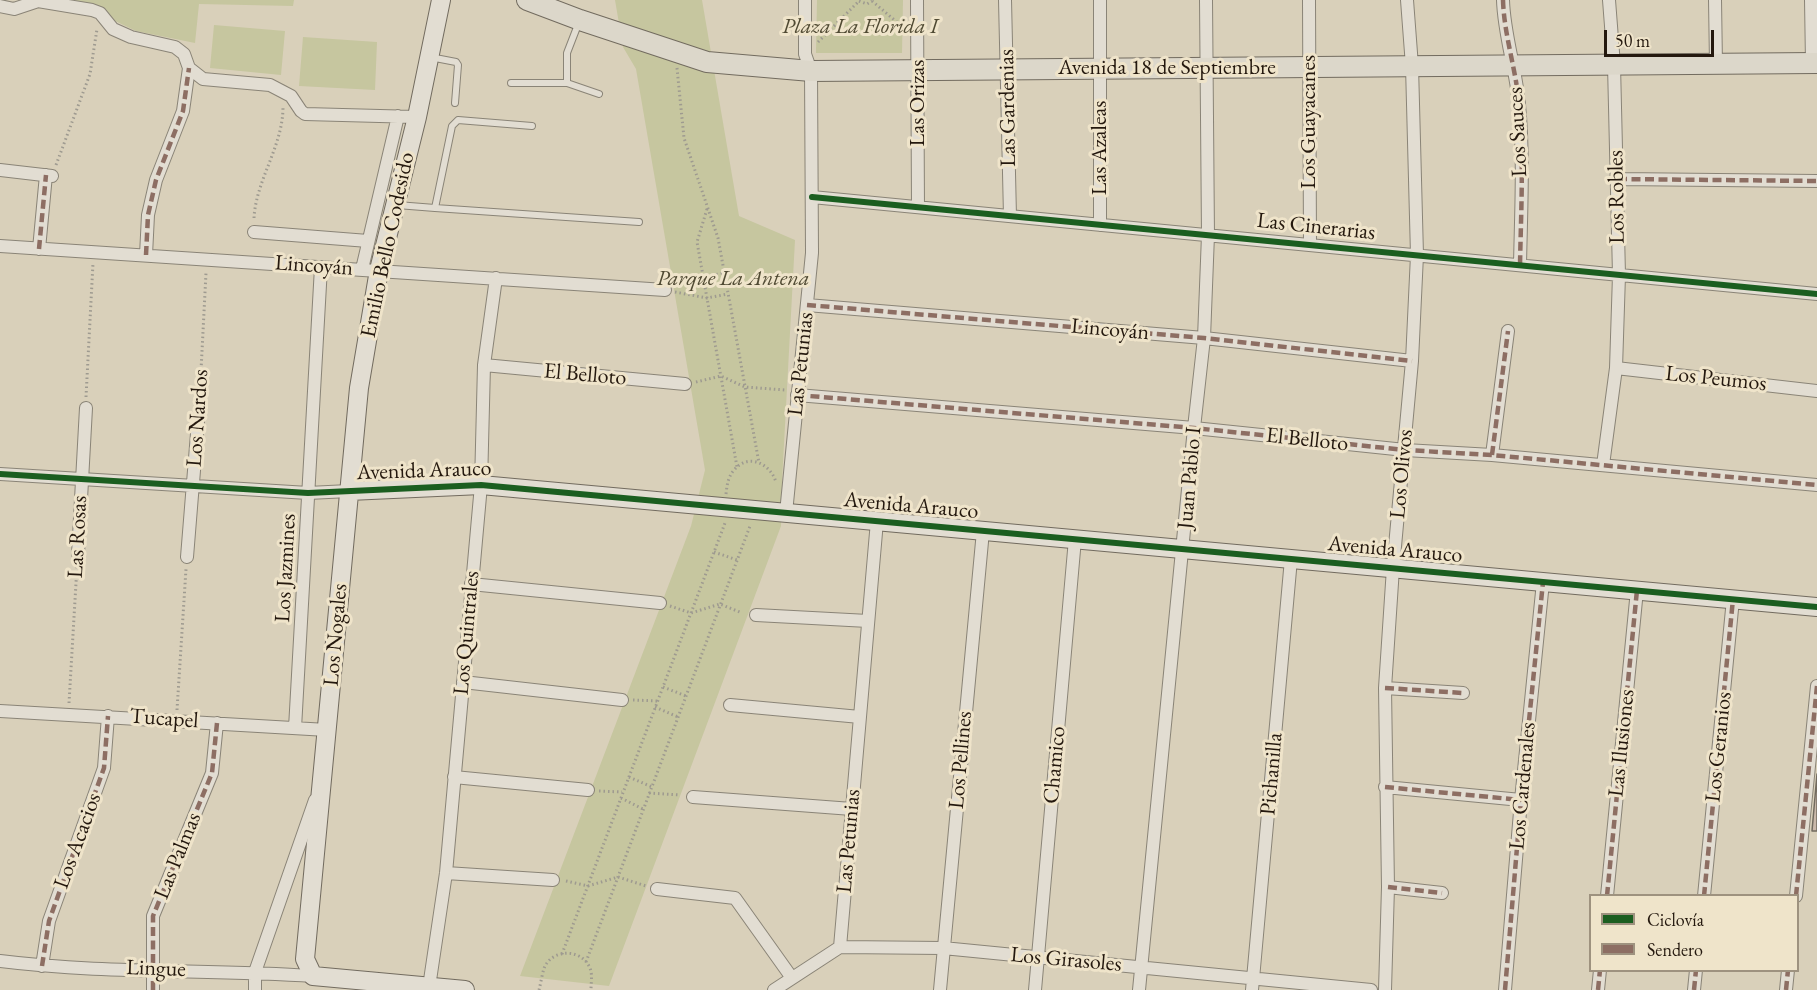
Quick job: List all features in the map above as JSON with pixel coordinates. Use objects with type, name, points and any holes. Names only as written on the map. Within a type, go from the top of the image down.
[{"type":"main road","name":"Avenida 18 de Septiembre","points":[[527,0],[707,62],[808,63],[917,70],[1815,63]]},
{"type":"street","name":"Emilio Bello Codesido","points":[[349,491],[370,270],[396,205],[441,0]]},
{"type":"street","name":"Las Petunias","points":[[786,513],[812,253],[805,0]]},
{"type":"street","name":"Las Orizas","points":[[917,0],[918,207]]},
{"type":"street","name":"Las Gardenias","points":[[1005,0],[1010,216]]},
{"type":"street","name":"Las Azaleas","points":[[1100,0],[1100,225]]},
{"type":"street","name":"Juan Pablo I","points":[[1139,990],[1204,338],[1208,235],[1206,0]]},
{"type":"street","name":"Los Guayacanes","points":[[1309,0],[1310,245]]},
{"type":"street","name":"Los Olivos","points":[[1385,990],[1388,887],[1385,688],[1393,568],[1412,361],[1417,255],[1412,66],[1407,0]]},
{"type":"street","name":"Los Sauces","points":[[1503,0],[1519,105],[1520,265]]},
{"type":"street","name":"Los Robles","points":[[1603,465],[1616,368],[1619,274],[1614,65],[1609,0]]},
{"type":"street","points":[[1715,0],[1716,64]]},
{"type":"street","points":[[1811,0],[1815,63]]},
{"type":"street","points":[[0,6],[14,9],[39,2],[92,10],[100,13],[113,29],[131,37],[175,47],[184,54],[189,68],[183,111],[156,180],[148,215],[146,255]]},
{"type":"street","points":[[189,68],[203,79],[270,85],[291,96],[305,114],[417,117]]},
{"type":"street","points":[[370,270],[368,241],[398,116]]},
{"type":"street","points":[[0,170],[49,175],[39,249]]},
{"type":"street","points":[[1618,179],[1817,181]]},
{"type":"street","name":"Las Cinerarias","points":[[812,197],[1817,294]]},
{"type":"street","points":[[254,232],[368,241]]},
{"type":"street","name":"Lincoyán","points":[[0,246],[665,290]]},
{"type":"street","name":"Los Jazmines","points":[[295,728],[321,267]]},
{"type":"street","name":"Los Quintrales","points":[[429,987],[446,873],[481,485],[484,365],[496,278]]},
{"type":"street","name":"Lincoyán","points":[[807,305],[1204,338],[1412,361]]},
{"type":"street","points":[[1492,455],[1508,331]]},
{"type":"street","name":"El Belloto","points":[[484,365],[685,384]]},
{"type":"street","name":"Los Peumos","points":[[1616,368],[1817,391]]},
{"type":"street","name":"El Belloto","points":[[798,393],[1194,428],[1405,450],[1492,455],[1817,485]]},
{"type":"street","name":"Las Rosas","points":[[78,554],[86,408]]},
{"type":"street","name":"Los Nardos","points":[[187,557],[198,421]]},
{"type":"street","name":"Avenida Arauco","points":[[0,474],[308,493],[481,485],[1817,607]]},
{"type":"street","name":"Los Nogales","points":[[310,971],[305,959],[349,491]]},
{"type":"street","name":"Las Petunias","points":[[840,946],[877,521]]},
{"type":"street","name":"Los Pellines","points":[[940,990],[983,531]]},
{"type":"street","name":"Chamico","points":[[1035,990],[1075,539]]},
{"type":"street","name":"Pichanilla","points":[[1253,985],[1291,559]]},
{"type":"street","name":"Los Cardenales","points":[[1505,990],[1543,582]]},
{"type":"street","points":[[471,584],[660,603]]},
{"type":"street","name":"Las Ilusiones","points":[[1607,894],[1637,590]]},
{"type":"street","name":"Los Geranios","points":[[1704,894],[1733,599]]},
{"type":"street","points":[[756,615],[868,621]]},
{"type":"street","points":[[463,682],[622,700]]},
{"type":"street","points":[[1796,894],[1817,687]]},
{"type":"street","points":[[1385,688],[1463,693]]},
{"type":"street","points":[[730,705],[860,717]]},
{"type":"street","name":"Tucapel","points":[[0,711],[327,730]]},
{"type":"street","name":"Los Acacios","points":[[42,966],[49,921],[104,768],[108,716]]},
{"type":"street","name":"Las Palmas","points":[[153,990],[153,916],[212,773],[217,723]]},
{"type":"street","points":[[454,777],[588,790]]},
{"type":"street","name":"Los Nogales","points":[[255,990],[255,972],[322,779]]},
{"type":"street","points":[[1385,787],[1521,800]]},
{"type":"street","points":[[693,797],[852,809]]},
{"type":"street","points":[[446,873],[553,880]]},
{"type":"street","points":[[1388,887],[1442,893]]},
{"type":"street","points":[[657,890],[735,898],[792,978]]},
{"type":"street","points":[[774,990],[840,946]]},
{"type":"street","name":"Los Girasoles","points":[[840,946],[943,948],[1142,967],[1253,985],[1371,990]]},
{"type":"street","name":"Lingue","points":[[0,961],[42,966],[255,972],[310,971],[465,990]]},
{"type":"street","points":[[1598,990],[1600,972]]},
{"type":"street","points":[[1694,990],[1696,972]]},
{"type":"street","points":[[1786,990],[1788,972]]},
{"type":"lane","points":[[567,83],[567,54],[580,20]]},
{"type":"lane","points":[[428,56],[456,62],[458,65],[455,103]]},
{"type":"lane","points":[[511,83],[567,83],[598,94]]},
{"type":"lane","points":[[435,208],[454,122],[458,120],[532,126]]},
{"type":"lane","points":[[396,205],[639,222]]},
{"type":"path","points":[[808,63],[859,0],[864,4],[873,1],[917,39]]},
{"type":"path","points":[[49,175],[90,74],[100,13]]},
{"type":"path","points":[[675,51],[684,138],[718,238],[759,463]]},
{"type":"path","points":[[254,232],[255,201],[283,123],[283,92]]},
{"type":"path","points":[[708,207],[697,242],[737,467]]},
{"type":"path","points":[[86,408],[93,252]]},
{"type":"path","points":[[703,277],[724,273]]},
{"type":"path","points":[[665,290],[707,298],[728,294]]},
{"type":"path","points":[[685,384],[721,376],[746,387],[798,393]]},
{"type":"path","points":[[562,954],[714,552],[727,507],[729,478],[737,467],[746,462],[759,463],[768,467],[776,483]]},
{"type":"path","points":[[586,962],[756,510]]},
{"type":"path","points":[[714,552],[737,560]]},
{"type":"path","points":[[176,720],[187,557]]},
{"type":"path","points":[[660,603],[691,613],[720,604],[742,613]]},
{"type":"path","points":[[663,687],[686,696]]},
{"type":"path","points":[[622,700],[657,701]]},
{"type":"path","points":[[655,707],[678,717]]},
{"type":"path","points":[[629,777],[652,787]]},
{"type":"path","points":[[588,790],[623,792]]},
{"type":"path","points":[[649,793],[693,797]]},
{"type":"path","points":[[621,798],[643,809]]},
{"type":"path","points":[[553,880],[588,886],[618,877],[657,890]]},
{"type":"path","points":[[539,990],[544,968],[549,961],[562,954],[578,956],[586,962],[592,974],[591,990]]},
{"type":"green space","points":[[59,0],[294,0],[293,6],[199,4],[195,43],[136,31]]},
{"type":"green space","name":"Parque La Antena","points":[[615,0],[702,0],[739,216],[795,240],[781,526],[609,986],[520,976],[691,526],[705,470],[636,69],[623,47]]},
{"type":"green space","name":"Plaza La Florida I","points":[[817,0],[903,0],[902,53],[816,53]]},
{"type":"green space","points":[[214,25],[285,31],[281,75],[210,68]]},
{"type":"green space","points":[[303,37],[377,42],[375,90],[299,86]]},
{"type":"building","points":[[1817,774],[1817,831],[1812,831]]},
{"type":"marked path","points":[[1503,0],[1521,124],[1520,265]]},
{"type":"marked path","points":[[146,255],[148,215],[156,180],[183,111],[189,68]]},
{"type":"marked path","points":[[39,249],[46,175]]},
{"type":"marked path","points":[[1618,179],[1817,181]]},
{"type":"marked path","points":[[807,305],[1204,338],[1412,361]]},
{"type":"marked path","points":[[1492,455],[1508,331]]},
{"type":"marked path","points":[[797,395],[1194,428],[1405,450],[1492,455],[1817,485]]},
{"type":"marked path","points":[[1505,990],[1543,582]]},
{"type":"marked path","points":[[1607,894],[1637,590]]},
{"type":"marked path","points":[[1704,894],[1733,599]]},
{"type":"marked path","points":[[1796,894],[1817,686]]},
{"type":"marked path","points":[[1385,688],[1463,693]]},
{"type":"marked path","points":[[42,966],[49,921],[104,768],[108,716]]},
{"type":"marked path","points":[[153,990],[153,916],[212,773],[217,723]]},
{"type":"marked path","points":[[1385,787],[1521,800]]},
{"type":"marked path","points":[[1388,887],[1442,893]]},
{"type":"marked path","points":[[1598,990],[1600,972]]},
{"type":"marked path","points":[[1694,990],[1696,972]]},
{"type":"marked path","points":[[1786,990],[1788,972]]},
{"type":"cycle path","points":[[812,197],[1817,294]]},
{"type":"cycle path","points":[[0,474],[308,493],[481,485],[1817,607]]}]
